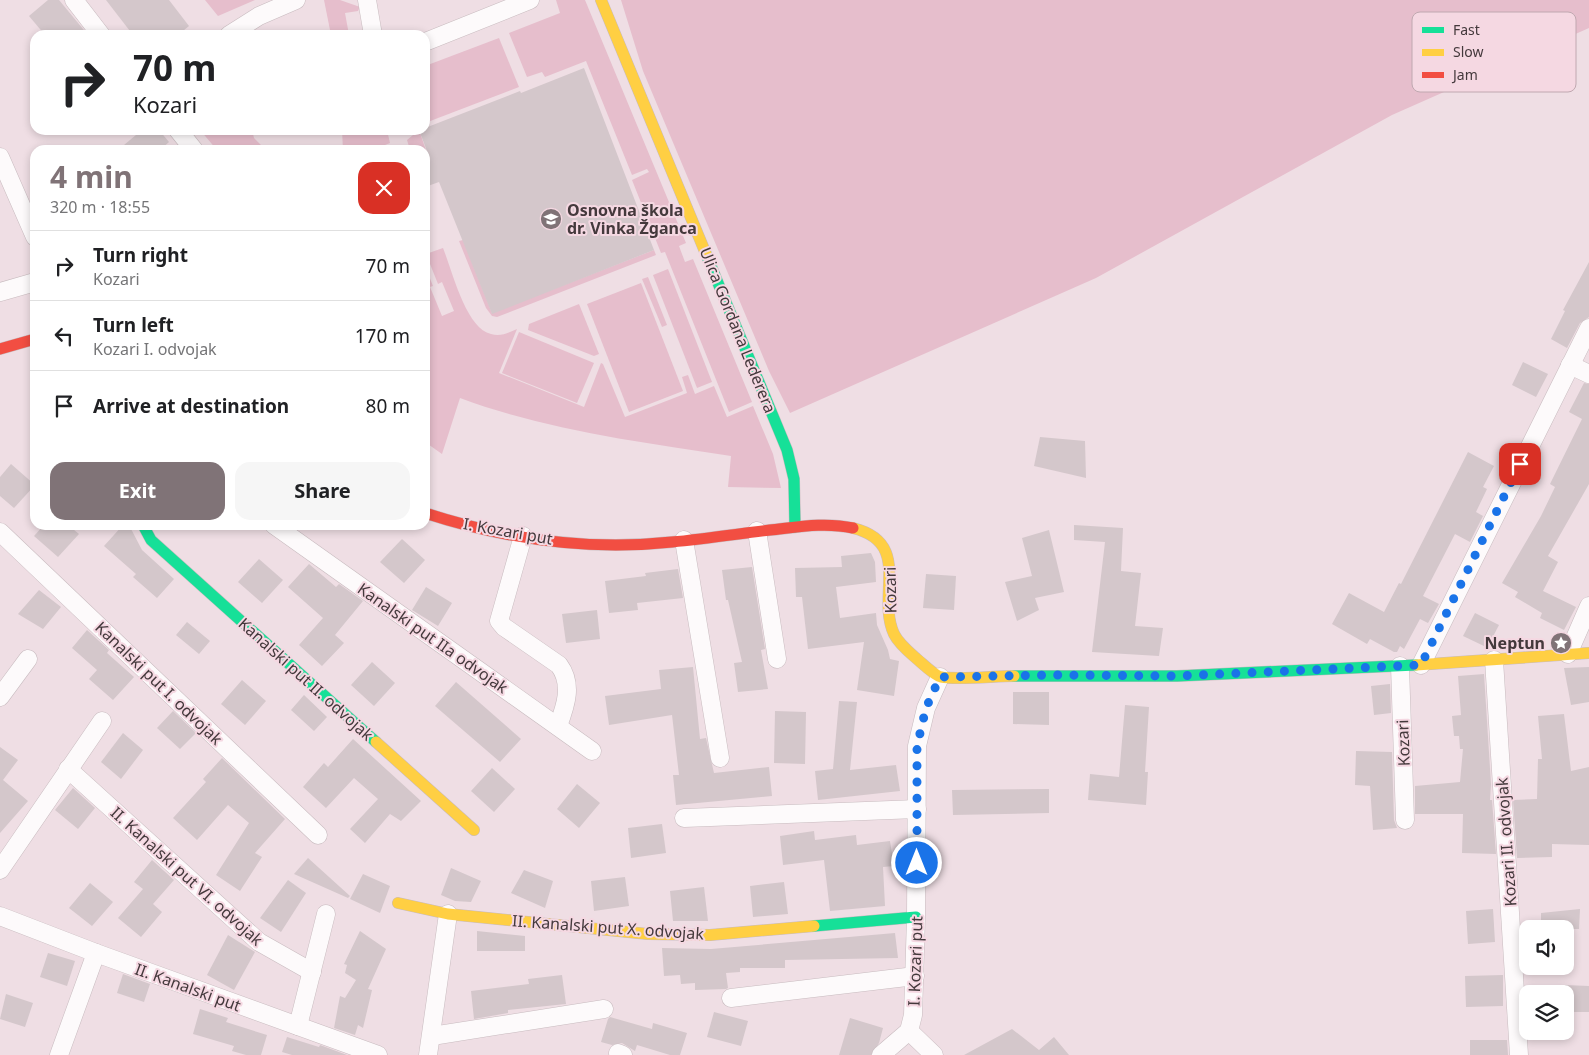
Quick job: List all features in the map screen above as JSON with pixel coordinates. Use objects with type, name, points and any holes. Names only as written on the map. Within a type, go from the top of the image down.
[{"type":"street","points":[[74,0],[97,30]]},
{"type":"street","points":[[237,30],[259,16],[296,0]]},
{"type":"street","points":[[430,40],[530,0]]},
{"type":"street","name":"Ulica Gordana Lederera","points":[[601,0],[787,450],[794,479],[795,527]]},
{"type":"street","points":[[365,4],[372,30]]},
{"type":"street","points":[[182,135],[190,145]]},
{"type":"street","points":[[0,158],[30,226]]},
{"type":"street","points":[[0,292],[30,283]]},
{"type":"street","points":[[1421,665],[1589,328]]},
{"type":"street","points":[[0,349],[30,340]]},
{"type":"street","points":[[1570,365],[1589,374]]},
{"type":"street","name":"I. Kozari put","points":[[430,514],[523,536],[592,545]]},
{"type":"street","name":"Kozari","points":[[592,545],[630,545],[795,527],[839,526],[857,528],[877,539],[886,549],[890,563],[888,612],[894,634],[913,655],[940,677]]},
{"type":"street","name":"Kanalski put II. odvojak","points":[[146,530],[151,540],[474,830]]},
{"type":"street","name":"Kanalski put IIa odvojak","points":[[281,530],[592,751]]},
{"type":"street","points":[[757,531],[777,659]]},
{"type":"street","name":"Kanalski put I. odvojak","points":[[0,532],[318,835]]},
{"type":"street","points":[[523,536],[499,621],[504,627],[559,665],[565,673],[567,698],[558,726]]},
{"type":"street","points":[[684,540],[720,758]]},
{"type":"street","points":[[1568,654],[1589,606]]},
{"type":"street","points":[[940,677],[1058,675],[1177,676],[1421,665],[1589,653]]},
{"type":"street","points":[[0,698],[28,659]]},
{"type":"street","name":"Kozari II. odvojak","points":[[1494,660],[1519,1055]]},
{"type":"street","name":"Kozari","points":[[1400,666],[1405,820]]},
{"type":"street","name":"I. Kozari put","points":[[909,1031],[913,1015],[916,918],[917,746],[926,708],[940,677]]},
{"type":"street","points":[[0,870],[102,721]]},
{"type":"street","name":"II. Kanalski put VI. odvojak","points":[[68,769],[260,942],[312,972]]},
{"type":"street","points":[[684,818],[917,809]]},
{"type":"street","name":"II. Kanalski put X. odvojak","points":[[398,903],[448,914],[648,934],[710,935],[916,918]]},
{"type":"street","points":[[298,1026],[326,914]]},
{"type":"street","points":[[428,1055],[448,914]]},
{"type":"street","name":"II. Kanalski put","points":[[0,916],[96,953],[378,1055]]},
{"type":"street","points":[[59,1055],[96,953]]},
{"type":"street","points":[[731,998],[914,976]]},
{"type":"street","points":[[432,1036],[604,1009]]},
{"type":"street","points":[[881,1055],[909,1031],[934,1055]]},
{"type":"shaded area","points":[[205,0],[255,0],[218,16]]},
{"type":"shaded area","points":[[324,0],[340,0],[360,7],[358,11],[345,13],[348,30],[330,30]]},
{"type":"shaded area","points":[[556,0],[585,0],[686,243],[679,246],[685,262],[693,259],[752,402],[729,412],[665,252],[661,253],[632,180],[649,172],[647,169],[632,175],[586,61],[545,77],[542,72],[527,77],[509,33],[560,13]]},
{"type":"shaded area","points":[[621,0],[1589,0],[1589,28],[1576,34],[1576,12],[1412,12],[1412,92],[1444,92],[1392,115],[1096,278],[790,413],[769,371],[643,71]]},
{"type":"shaded area","points":[[499,38],[519,87],[430,121],[430,64]]},
{"type":"shaded area","points":[[204,135],[253,135],[261,145],[213,145]]},
{"type":"shaded area","points":[[342,135],[388,135],[390,143],[385,145],[343,145]]},
{"type":"shaded area","points":[[413,135],[421,135],[424,145],[408,145],[407,140]]},
{"type":"shaded area","points":[[463,240],[492,313],[654,250],[656,255],[497,317],[492,316],[486,308],[459,241]]},
{"type":"shaded area","points":[[443,248],[467,310],[474,322],[482,330],[498,335],[517,329],[499,373],[584,407],[601,363],[625,417],[687,393],[682,377],[688,375],[695,394],[714,386],[727,417],[753,406],[773,454],[781,488],[728,487],[731,456],[560,427],[526,419],[460,398],[442,454],[430,446],[430,287],[442,316],[454,311],[442,282],[438,284],[430,264],[430,253]]},
{"type":"shaded area","points":[[668,269],[712,382],[697,388],[653,275]]},
{"type":"shaded area","points":[[648,277],[667,325],[662,327],[642,279]]},
{"type":"shaded area","points":[[641,283],[683,391],[629,412],[587,304]]},
{"type":"shaded area","points":[[579,304],[599,354],[594,356],[528,330],[529,324]]},
{"type":"shaded area","points":[[519,332],[594,363],[577,403],[502,373]]},
{"type":"building","points":[[48,0],[59,0],[84,30],[41,30],[29,16]]},
{"type":"building","points":[[106,0],[169,0],[189,26],[184,30],[129,30]]},
{"type":"building","points":[[584,68],[654,250],[492,314],[439,182],[430,185],[430,145],[425,145],[421,135],[430,135],[430,126],[520,91],[521,93]]},
{"type":"building","points":[[136,135],[163,135],[169,142],[166,145],[124,145]]},
{"type":"building","points":[[1589,262],[1589,317],[1580,323],[1567,348],[1551,339],[1565,311],[1563,310]]},
{"type":"building","points":[[1523,362],[1548,374],[1536,397],[1512,385]]},
{"type":"building","points":[[1584,383],[1589,384],[1589,484],[1548,556],[1558,562],[1543,591],[1576,607],[1564,630],[1540,618],[1542,613],[1515,597],[1518,592],[1502,583],[1541,516],[1555,487],[1550,484],[1582,419],[1569,412]]},
{"type":"building","points":[[1040,437],[1085,441],[1086,478],[1034,466]]},
{"type":"building","points":[[1468,452],[1494,466],[1483,487],[1487,489],[1476,512],[1483,516],[1470,542],[1455,534],[1423,596],[1439,604],[1428,623],[1420,619],[1404,649],[1400,646],[1397,652],[1370,639],[1367,644],[1332,624],[1349,593],[1384,612],[1399,583],[1401,584]]},
{"type":"building","points":[[11,464],[30,481],[30,490],[14,508],[0,496],[0,477]]},
{"type":"building","points":[[1074,525],[1123,528],[1121,571],[1141,573],[1135,626],[1163,628],[1159,656],[1092,652],[1105,542],[1074,540]]},
{"type":"building","points":[[39,530],[74,530],[79,534],[58,557],[34,536]]},
{"type":"building","points":[[118,530],[132,530],[142,550],[174,579],[157,598],[133,577],[136,574],[104,546]]},
{"type":"building","points":[[1049,530],[1064,592],[1035,598],[1039,610],[1017,621],[1005,582],[1032,576],[1022,538]]},
{"type":"building","points":[[402,539],[425,560],[404,583],[380,562]]},
{"type":"building","points":[[871,553],[875,562],[876,582],[836,587],[840,618],[876,613],[877,625],[890,659],[899,661],[894,696],[857,690],[864,642],[808,649],[802,597],[796,597],[795,568],[842,567],[841,556]]},
{"type":"building","points":[[259,559],[283,580],[262,603],[238,582]]},
{"type":"building","points":[[309,564],[336,587],[339,584],[363,601],[335,635],[344,643],[322,666],[299,645],[323,618],[288,587]]},
{"type":"building","points":[[752,567],[765,649],[761,650],[768,689],[738,692],[734,663],[742,662],[728,600],[726,600],[722,570]]},
{"type":"building","points":[[678,569],[683,598],[637,603],[638,610],[609,613],[605,581],[646,576],[645,573]]},
{"type":"building","points":[[926,574],[956,576],[954,610],[923,608]]},
{"type":"building","points":[[426,587],[452,603],[438,626],[412,610]]},
{"type":"building","points":[[39,590],[61,607],[43,629],[18,614]]},
{"type":"building","points":[[597,610],[600,639],[566,643],[562,614]]},
{"type":"building","points":[[1475,613],[1499,625],[1488,646],[1463,636]]},
{"type":"building","points":[[187,622],[210,641],[199,654],[176,635]]},
{"type":"building","points":[[87,630],[109,650],[107,653],[134,677],[113,700],[89,679],[97,670],[72,648]]},
{"type":"building","points":[[372,662],[395,683],[374,706],[351,685]]},
{"type":"building","points":[[693,667],[700,739],[706,738],[714,773],[769,767],[772,796],[676,805],[673,775],[679,775],[672,715],[609,725],[605,696],[661,689],[659,670]]},
{"type":"building","points":[[1589,667],[1589,702],[1571,705],[1564,668]]},
{"type":"building","points":[[1484,674],[1491,784],[1490,800],[1492,800],[1496,854],[1462,853],[1463,814],[1415,814],[1415,786],[1460,782],[1463,749],[1460,749],[1459,736],[1454,736],[1452,716],[1461,715],[1458,676]]},
{"type":"building","points":[[242,680],[266,701],[245,725],[221,704]]},
{"type":"building","points":[[456,682],[521,739],[500,762],[435,706]]},
{"type":"building","points":[[1390,684],[1391,713],[1374,715],[1371,686]]},
{"type":"building","points":[[1013,692],[1049,692],[1049,725],[1013,724]]},
{"type":"building","points":[[304,695],[327,717],[314,731],[291,710]]},
{"type":"building","points":[[839,701],[857,702],[850,770],[896,765],[900,791],[818,800],[815,771],[833,769]]},
{"type":"building","points":[[1125,705],[1149,707],[1145,772],[1148,772],[1146,805],[1088,800],[1090,774],[1119,777]]},
{"type":"building","points":[[173,711],[196,733],[180,749],[157,728]]},
{"type":"building","points":[[775,711],[806,712],[805,764],[774,763]]},
{"type":"building","points":[[1564,714],[1571,771],[1589,767],[1589,845],[1552,844],[1552,857],[1517,858],[1513,800],[1537,799],[1538,759],[1542,759],[1538,716]]},
{"type":"building","points":[[123,733],[143,750],[121,779],[101,762]]},
{"type":"building","points":[[353,739],[421,801],[401,821],[390,814],[365,843],[350,829],[378,799],[354,778],[326,808],[303,787],[324,763],[328,767]]},
{"type":"building","points":[[0,747],[18,760],[3,780],[28,801],[0,833]]},
{"type":"building","points":[[1356,751],[1392,752],[1394,820],[1397,828],[1373,830],[1370,786],[1355,785]]},
{"type":"building","points":[[222,758],[285,819],[255,853],[262,857],[240,891],[216,875],[249,823],[228,805],[197,840],[173,818],[206,782],[203,779]]},
{"type":"building","points":[[492,768],[515,789],[494,812],[471,791]]},
{"type":"building","points":[[577,784],[600,803],[579,828],[557,809]]},
{"type":"building","points":[[73,788],[95,808],[78,829],[55,810]]},
{"type":"building","points":[[1049,789],[1049,813],[953,815],[952,790]]},
{"type":"building","points":[[662,824],[666,853],[631,858],[628,828]]},
{"type":"building","points":[[814,831],[815,840],[856,835],[857,845],[890,841],[894,866],[883,867],[885,906],[830,911],[824,860],[783,865],[780,836]]},
{"type":"building","points":[[308,858],[350,896],[348,898],[294,874]]},
{"type":"building","points":[[152,860],[174,880],[153,904],[162,912],[141,937],[118,918],[143,889],[134,882]]},
{"type":"building","points":[[451,868],[481,881],[471,902],[455,901],[441,895]]},
{"type":"building","points":[[524,870],[553,881],[545,908],[511,893]]},
{"type":"building","points":[[363,874],[390,886],[380,913],[350,899]]},
{"type":"building","points":[[625,877],[629,906],[594,911],[591,881]]},
{"type":"building","points":[[288,880],[306,893],[281,932],[260,918]]},
{"type":"building","points":[[784,882],[788,914],[753,917],[750,886]]},
{"type":"building","points":[[90,883],[113,902],[92,926],[69,908]]},
{"type":"building","points":[[704,887],[708,921],[673,921],[670,891]]},
{"type":"building","points":[[1493,909],[1495,942],[1468,944],[1466,911]]},
{"type":"building","points":[[1580,909],[1579,929],[1574,929],[1574,920],[1541,920],[1541,913]]},
{"type":"building","points":[[360,931],[386,949],[368,989],[372,990],[363,1028],[358,1025],[355,1035],[334,1028],[340,996],[345,998],[356,980],[345,973],[347,965],[344,964]]},
{"type":"building","points":[[477,931],[525,936],[525,951],[477,951]]},
{"type":"building","points":[[895,933],[898,958],[785,960],[785,968],[740,968],[740,972],[726,973],[728,988],[726,989],[695,990],[695,983],[681,984],[680,975],[664,976],[662,948],[711,949]]},
{"type":"building","points":[[228,935],[255,952],[234,990],[207,975]]},
{"type":"building","points":[[48,953],[75,961],[67,986],[40,977]]},
{"type":"building","points":[[123,974],[150,984],[144,1002],[117,993]]},
{"type":"building","points":[[562,975],[566,1004],[508,1010],[508,1013],[474,1019],[471,991],[529,984],[528,979]]},
{"type":"building","points":[[1503,975],[1503,1006],[1466,1007],[1465,976]]},
{"type":"building","points":[[1574,985],[1589,986],[1589,1012],[1574,1012]]},
{"type":"building","points":[[6,994],[33,1003],[25,1027],[0,1019]]},
{"type":"building","points":[[200,1009],[228,1018],[226,1022],[267,1035],[261,1055],[246,1055],[232,1051],[234,1046],[193,1034]]},
{"type":"building","points":[[714,1012],[748,1021],[741,1046],[707,1037]]},
{"type":"building","points":[[610,1017],[652,1029],[653,1023],[687,1033],[680,1055],[670,1055],[637,1045],[635,1051],[622,1043],[612,1045],[601,1042]]},
{"type":"building","points":[[850,1018],[883,1028],[879,1043],[871,1055],[839,1055]]},
{"type":"building","points":[[1012,1029],[1039,1050],[1054,1037],[1069,1055],[964,1055]]},
{"type":"building","points":[[287,1037],[319,1047],[320,1045],[347,1055],[292,1055],[282,1052]]},
{"type":"building","points":[[1470,1040],[1507,1040],[1508,1055],[1470,1055]]},
{"type":"traffic: fast","points":[[706,254],[787,450],[794,479],[795,527]]},
{"type":"traffic: fast","points":[[146,530],[151,540],[376,742]]},
{"type":"traffic: fast","points":[[1014,676],[1177,676],[1416,665]]},
{"type":"traffic: fast","points":[[814,926],[916,917]]},
{"type":"traffic: slow","points":[[601,0],[706,254]]},
{"type":"traffic: slow","points":[[853,528],[871,535],[882,545],[888,558],[890,619],[894,634],[908,651],[932,672],[941,677],[1014,676]]},
{"type":"traffic: slow","points":[[1416,665],[1589,653]]},
{"type":"traffic: slow","points":[[376,742],[474,830]]},
{"type":"traffic: slow","points":[[398,903],[448,914],[648,934],[710,935],[814,926]]},
{"type":"traffic: jam","points":[[0,349],[30,340]]},
{"type":"traffic: jam","points":[[430,514],[516,536],[578,544],[610,545],[672,542],[811,526],[832,525],[853,528]]},
{"type":"place","name":"Osnovna škola dr. Vinka Žganca","points":[[551,219]]},
{"type":"place","name":"Neptun","points":[[1561,643]]},
{"type":"route","points":[[917,863],[917,746],[926,708],[940,677],[1058,675],[1177,676],[1421,665],[1520,464]]}]
